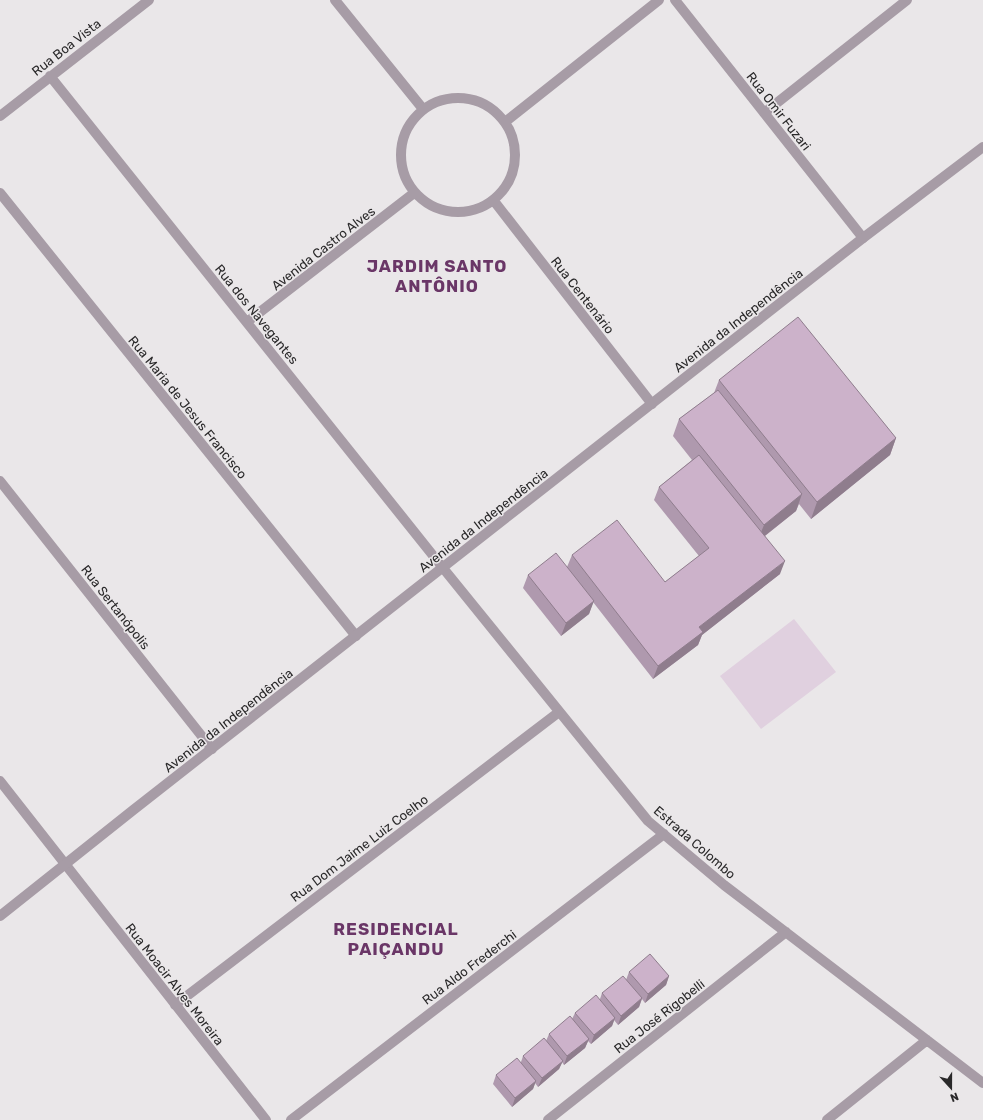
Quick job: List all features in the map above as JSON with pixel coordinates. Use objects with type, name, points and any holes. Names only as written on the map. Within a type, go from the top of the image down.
[{"type":"street","name":"Rua Boa Vista","points":[[0,116],[149,0]]},
{"type":"street","points":[[335,0],[423,109]]},
{"type":"street","points":[[505,122],[659,0]]},
{"type":"street","name":"Rua Omir Fuzari","points":[[675,0],[863,238]]},
{"type":"street","points":[[764,113],[908,0]]},
{"type":"street","name":"Rua dos Navegantes","points":[[50,76],[443,568]]},
{"type":"street","points":[[454,98],[474,100],[491,109],[505,122],[513,139],[515,157],[512,175],[503,191],[494,201],[472,210],[454,212],[436,208],[414,193],[409,186],[402,167],[401,148],[406,129],[423,109],[435,103],[454,98]]},
{"type":"street","name":"Avenida da Independência","points":[[0,916],[863,238],[983,146]]},
{"type":"street","name":"Rua Maria de Jesus Francisco","points":[[0,193],[356,636]]},
{"type":"street","name":"Avenida Castro Alves","points":[[247,322],[414,193]]},
{"type":"street","name":"Rua Centenário","points":[[494,201],[652,404]]},
{"type":"street","name":"Rua Sertanópolis","points":[[0,481],[212,749]]},
{"type":"street","name":"Estrada Colombo","points":[[443,568],[648,821],[724,885],[983,1083]]},
{"type":"street","name":"Rua Dom Jaime Luiz Coelho","points":[[175,1005],[559,712]]},
{"type":"street","name":"Rua Moacir Alves Moreira","points":[[0,781],[266,1120]]},
{"type":"street","name":"Rua Aldo Frederchi","points":[[291,1120],[664,834]]},
{"type":"street","name":"Rua José Rigobelli","points":[[548,1120],[786,932]]},
{"type":"street","points":[[827,1120],[928,1040]]},
{"type":"shaded area","points":[[794,619],[836,672],[761,729],[720,676]]},
{"type":"building","points":[[798,317],[896,438],[817,502],[719,380]]},
{"type":"building","points":[[718,390],[802,494],[764,525],[679,419]]},
{"type":"building","points":[[699,455],[785,561],[699,627],[703,632],[658,666],[572,555],[617,520],[665,582],[709,548],[659,487]]},
{"type":"building","points":[[556,553],[594,601],[566,623],[528,575]]},
{"type":"building","points":[[650,954],[669,976],[648,994],[629,972]]},
{"type":"building","points":[[623,976],[642,998],[621,1016],[602,993]]},
{"type":"building","points":[[596,995],[615,1018],[594,1035],[575,1013]]},
{"type":"building","points":[[570,1016],[589,1039],[567,1056],[549,1034]]},
{"type":"building","points":[[544,1038],[563,1061],[542,1078],[523,1056]]},
{"type":"building","points":[[517,1058],[536,1081],[515,1098],[496,1075]]},
{"type":"district","name":"JARDIM SANTO ANTÔNIO","points":[[437,276]]},
{"type":"district","name":"RESIDENCIAL PAIÇANDU","points":[[396,939]]}]
